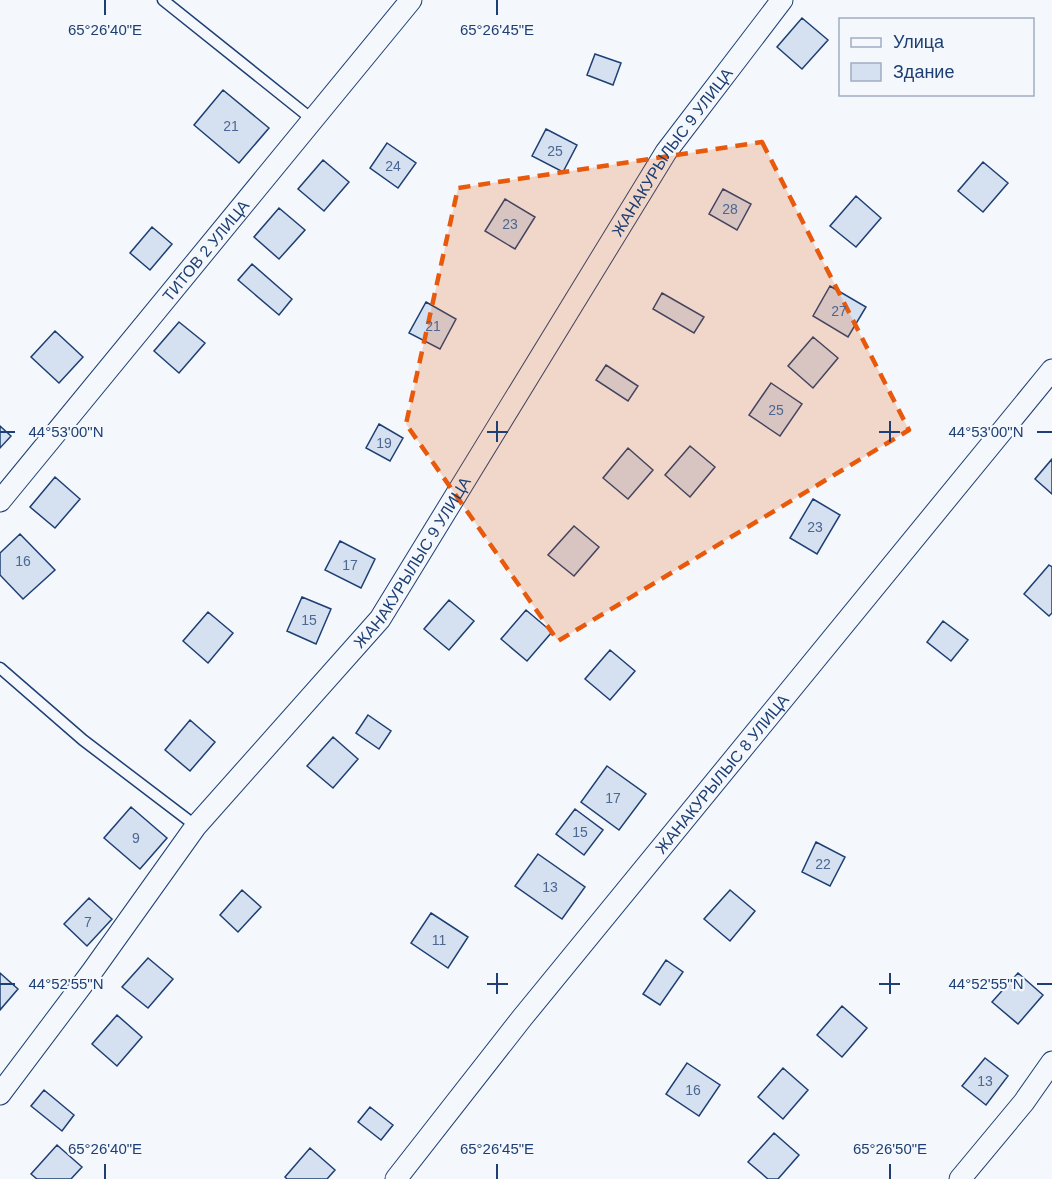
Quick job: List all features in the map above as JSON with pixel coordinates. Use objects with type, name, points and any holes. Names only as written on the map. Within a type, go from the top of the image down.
[{"type":"street","name":"ТИТОВ 2 УЛИЦА","points":[[0,501],[411,0]]},
{"type":"street","name":"ЖАНАКУРЫЛЫС 9 УЛИЦА","points":[[0,1094],[196,826],[380,619],[666,152],[782,0]]},
{"type":"street","name":"ЖАНАКУРЫЛЫС 8 УЛИЦА","points":[[396,1179],[522,1018],[1052,370]]},
{"type":"street","points":[[960,1179],[1024,1102],[1052,1062]]},
{"type":"lane","points":[[163,0],[313,120]]},
{"type":"lane","points":[[0,668],[82,740],[196,826]]},
{"type":"highlighted area","points":[[762,142],[909,430],[558,641],[406,424],[458,188]]},
{"type":"building","points":[[802,18],[828,40],[802,69],[777,47]]},
{"type":"building","points":[[595,54],[621,63],[613,85],[587,75]]},
{"type":"building","points":[[223,90],[269,128],[239,163],[194,125]]},
{"type":"building","points":[[546,129],[577,145],[563,172],[532,156]]},
{"type":"building","points":[[387,143],[416,163],[398,188],[370,168]]},
{"type":"building","points":[[323,160],[349,182],[324,211],[298,189]]},
{"type":"building","points":[[983,162],[1008,183],[983,212],[958,191]]},
{"type":"building","points":[[723,189],[751,204],[737,230],[709,214]]},
{"type":"building","points":[[856,196],[881,218],[856,247],[830,226]]},
{"type":"building","points":[[505,199],[535,217],[515,249],[485,231]]},
{"type":"building","points":[[279,208],[305,230],[279,259],[254,237]]},
{"type":"building","points":[[152,227],[172,244],[150,270],[130,253]]},
{"type":"building","points":[[252,264],[292,299],[279,315],[238,280]]},
{"type":"building","points":[[830,286],[866,307],[848,337],[813,316]]},
{"type":"building","points":[[662,293],[704,317],[694,333],[653,309]]},
{"type":"building","points":[[426,302],[456,319],[440,349],[409,333]]},
{"type":"building","points":[[179,322],[205,343],[179,373],[154,351]]},
{"type":"building","points":[[55,331],[83,357],[59,383],[31,357]]},
{"type":"building","points":[[813,337],[838,358],[813,388],[788,366]]},
{"type":"building","points":[[606,365],[638,386],[628,401],[596,380]]},
{"type":"building","points":[[771,383],[802,404],[780,436],[749,415]]},
{"type":"building","points":[[379,424],[403,438],[390,461],[366,448]]},
{"type":"building","points":[[0,426],[11,436],[0,448]]},
{"type":"building","points":[[690,446],[715,467],[690,497],[665,475]]},
{"type":"building","points":[[628,448],[653,470],[628,499],[603,478]]},
{"type":"building","points":[[1052,459],[1052,494],[1035,479]]},
{"type":"building","points":[[55,477],[80,499],[55,528],[30,507]]},
{"type":"building","points":[[813,499],[840,515],[817,554],[790,538]]},
{"type":"building","points":[[574,526],[599,547],[574,576],[548,555]]},
{"type":"building","points":[[20,534],[55,570],[23,599],[0,575],[0,553]]},
{"type":"building","points":[[340,541],[375,559],[361,588],[325,570]]},
{"type":"building","points":[[1049,565],[1052,567],[1052,613],[1049,616],[1024,594]]},
{"type":"building","points":[[302,597],[331,609],[316,644],[287,631]]},
{"type":"building","points":[[449,600],[474,621],[449,650],[424,629]]},
{"type":"building","points":[[526,610],[552,632],[527,661],[501,639]]},
{"type":"building","points":[[208,612],[233,633],[208,663],[183,641]]},
{"type":"building","points":[[943,621],[968,640],[951,661],[927,642]]},
{"type":"building","points":[[610,650],[635,671],[610,700],[585,679]]},
{"type":"building","points":[[368,715],[391,731],[379,749],[356,733]]},
{"type":"building","points":[[190,720],[215,742],[190,771],[165,750]]},
{"type":"building","points":[[333,737],[358,759],[333,788],[307,766]]},
{"type":"building","points":[[607,766],[646,794],[619,830],[581,802]]},
{"type":"building","points":[[131,807],[167,838],[140,869],[104,838]]},
{"type":"building","points":[[575,809],[603,830],[584,855],[556,834]]},
{"type":"building","points":[[816,842],[845,857],[830,886],[802,872]]},
{"type":"building","points":[[538,854],[585,887],[562,919],[515,886]]},
{"type":"building","points":[[242,890],[261,907],[238,932],[220,915]]},
{"type":"building","points":[[730,890],[755,911],[730,941],[704,919]]},
{"type":"building","points":[[89,898],[112,919],[87,946],[64,924]]},
{"type":"building","points":[[431,913],[468,937],[448,968],[411,943]]},
{"type":"building","points":[[148,958],[173,979],[148,1008],[122,987]]},
{"type":"building","points":[[666,960],[683,972],[660,1005],[643,994]]},
{"type":"building","points":[[0,973],[18,989],[0,1010]]},
{"type":"building","points":[[1018,973],[1043,995],[1018,1024],[992,1002]]},
{"type":"building","points":[[842,1006],[867,1028],[842,1057],[817,1035]]},
{"type":"building","points":[[117,1015],[142,1037],[117,1066],[92,1044]]},
{"type":"building","points":[[985,1058],[1008,1076],[986,1105],[962,1086]]},
{"type":"building","points":[[687,1063],[720,1085],[699,1116],[666,1094]]},
{"type":"building","points":[[783,1068],[808,1090],[783,1119],[758,1097]]},
{"type":"building","points":[[44,1090],[74,1115],[62,1131],[31,1106]]},
{"type":"building","points":[[370,1107],[393,1125],[381,1140],[358,1122]]},
{"type":"building","points":[[774,1133],[799,1155],[778,1179],[768,1179],[748,1162]]},
{"type":"building","points":[[57,1145],[82,1167],[71,1179],[37,1179],[31,1174]]},
{"type":"building","points":[[310,1148],[335,1170],[327,1179],[287,1179],[285,1177]]}]
